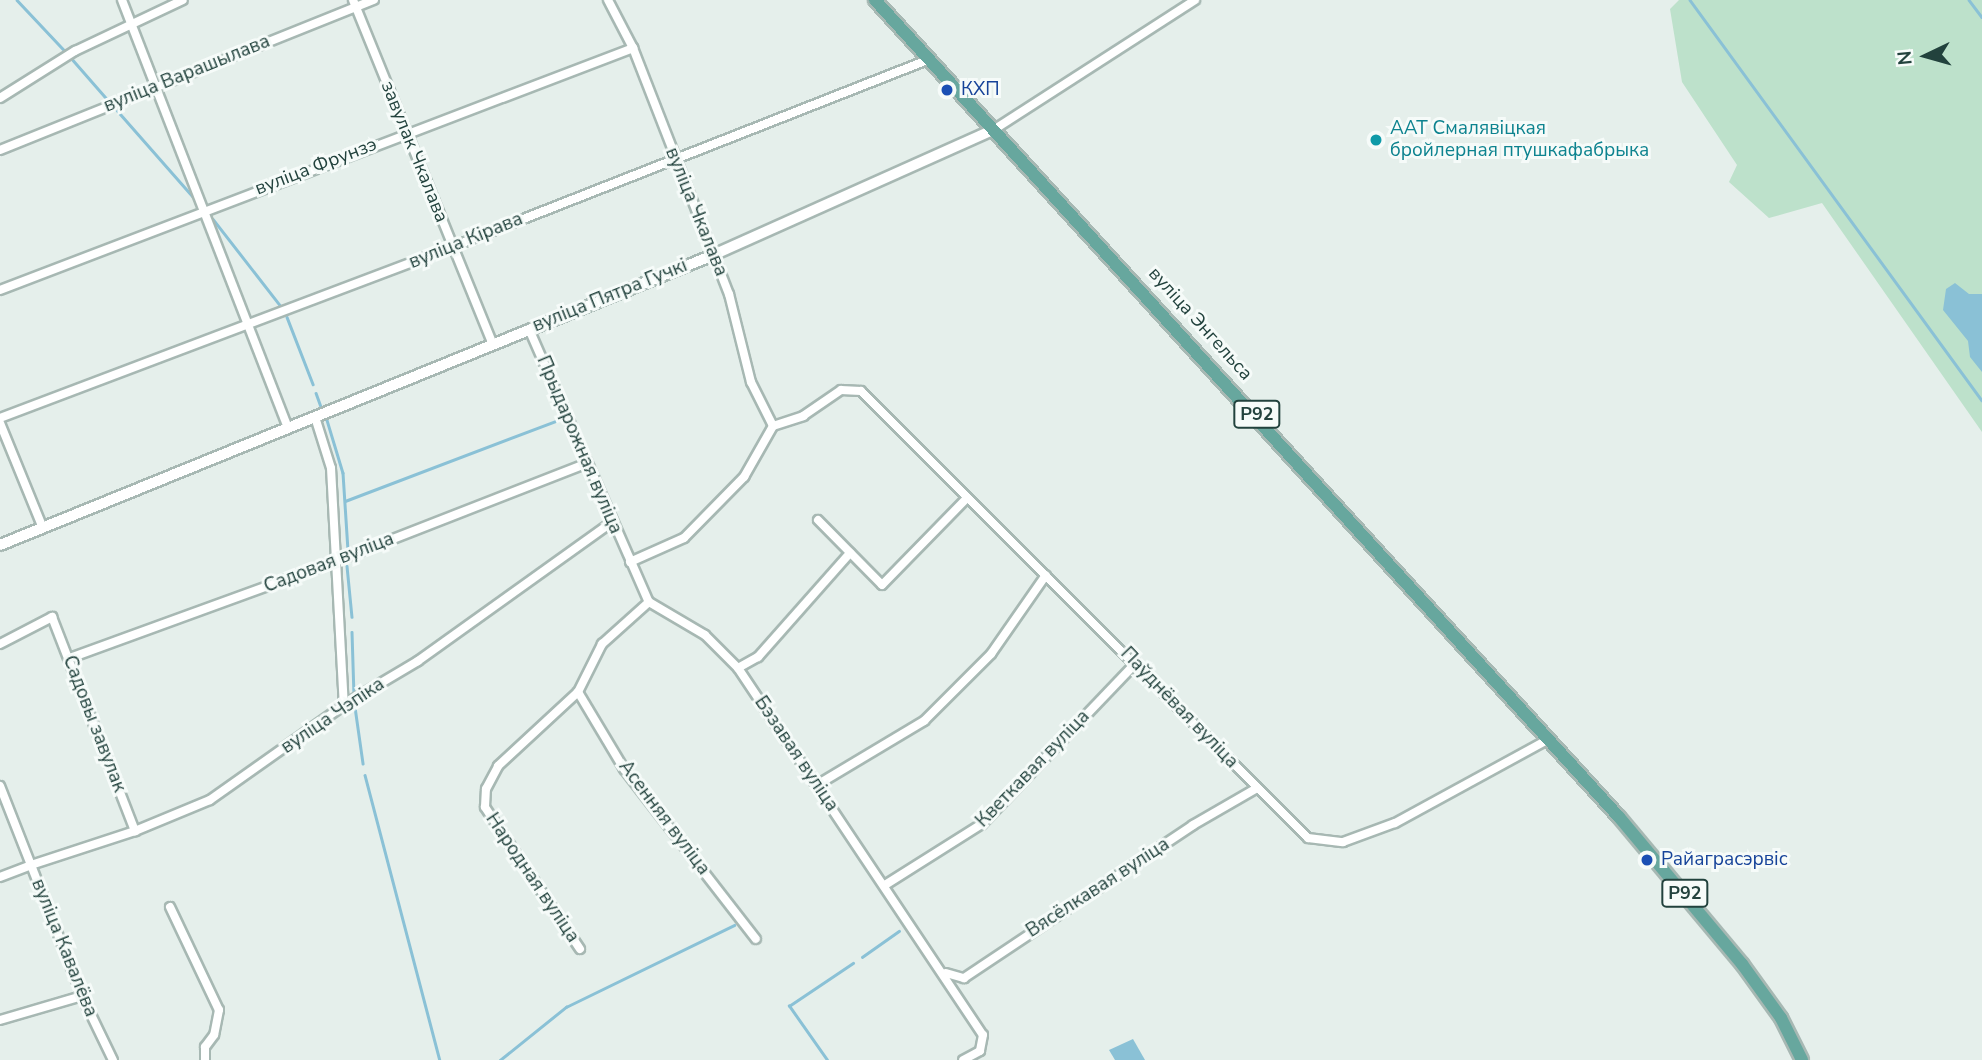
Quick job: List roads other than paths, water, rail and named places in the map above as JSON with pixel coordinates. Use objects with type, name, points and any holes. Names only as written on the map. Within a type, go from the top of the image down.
[{"type":"main road","name":"вуліца Энгельса","points":[[875,0],[1549,739]]},
{"type":"main road","name":"Р92","points":[[1549,739],[1734,954],[1781,1018],[1802,1060]]},
{"type":"street","points":[[122,0],[159,84],[247,325],[288,428]]},
{"type":"street","points":[[0,98],[131,21],[183,0]]},
{"type":"street","name":"вуліца Варашылава","points":[[0,150],[354,4],[374,0]]},
{"type":"street","name":"вуліца Чкалава","points":[[608,0],[634,48],[711,256],[729,294],[751,382],[773,426]]},
{"type":"street","name":"вуліца Пятра Гучкі","points":[[0,545],[711,256],[995,129],[1195,0]]},
{"type":"street","name":"завулак Чкалава","points":[[354,4],[492,343]]},
{"type":"street","name":"вуліца Фрунзэ","points":[[0,289],[405,132],[634,48]]},
{"type":"street","name":"вуліца Кірава","points":[[0,418],[452,247],[673,157],[930,59]]},
{"type":"street","name":"Прыдарожная вуліца","points":[[529,329],[630,562]]},
{"type":"street","name":"Паўднёвая вуліца","points":[[773,426],[803,416],[841,390],[861,391],[1136,663],[1308,838],[1343,842],[1395,823],[1549,739]]},
{"type":"street","points":[[314,417],[331,468],[339,561],[344,705]]},
{"type":"street","points":[[0,424],[42,527]]},
{"type":"street","points":[[578,692],[602,644],[649,602],[630,562],[684,538],[744,477],[773,426]]},
{"type":"street","name":"Садовая вуліца","points":[[69,658],[339,561],[587,463]]},
{"type":"street","points":[[818,520],[882,585],[967,498]]},
{"type":"street","name":"вуліца Чэпіка","points":[[30,865],[135,831],[216,796],[344,705],[418,661],[612,522]]},
{"type":"street","points":[[738,668],[758,657],[850,553]]},
{"type":"street","points":[[817,785],[924,721],[991,654],[1045,575]]},
{"type":"street","name":"Бэзавая вуліца","points":[[649,602],[705,635],[738,668],[983,1035],[980,1051],[963,1060]]},
{"type":"street","name":"Садовы завулак","points":[[0,644],[52,617],[135,831]]},
{"type":"street","name":"Кветкавая вуліца","points":[[885,885],[982,824],[1136,663]]},
{"type":"street","name":"Народная вуліца","points":[[578,692],[498,766],[486,789],[485,807],[580,949]]},
{"type":"street","name":"Асенняя вуліца","points":[[578,692],[624,769],[756,939]]},
{"type":"street","points":[[0,786],[30,865]]},
{"type":"street","name":"Вясёлкавая вуліца","points":[[941,969],[953,979],[964,978],[1171,839],[1257,788]]},
{"type":"street","name":"вуліца Кавалёва","points":[[0,877],[30,865],[82,996],[113,1060]]},
{"type":"street","points":[[170,907],[219,1010],[215,1035],[205,1047],[205,1060]]},
{"type":"street","points":[[0,1020],[82,996]]},
{"type":"water","points":[[1955,283],[1969,294],[1982,294],[1982,372],[1970,357],[1968,341],[1943,310],[1946,289]]},
{"type":"water","points":[[1133,1039],[1145,1060],[1115,1060],[1109,1050]]},
{"type":"waterway","points":[[17,0],[64,50]]},
{"type":"waterway","points":[[1690,0],[1982,400]]},
{"type":"waterway","points":[[1969,0],[1982,17]]},
{"type":"waterway","points":[[73,60],[107,99]]},
{"type":"waterway","points":[[116,109],[195,199]]},
{"type":"waterway","points":[[213,219],[280,305]]},
{"type":"waterway","points":[[287,317],[313,384]]},
{"type":"waterway","points":[[316,393],[321,407]]},
{"type":"waterway","points":[[327,420],[343,473],[348,551]]},
{"type":"waterway","points":[[345,501],[556,421]]},
{"type":"waterway","points":[[347,566],[352,617]]},
{"type":"waterway","points":[[352,632],[354,695]]},
{"type":"waterway","points":[[355,707],[363,763]]},
{"type":"waterway","points":[[365,775],[440,1060]]},
{"type":"waterway","points":[[500,1060],[566,1007],[734,925]]},
{"type":"waterway","points":[[862,957],[899,931]]},
{"type":"waterway","points":[[827,1060],[789,1006],[853,963]]},
{"type":"place","name":"КХП","points":[[947,90]]},
{"type":"place","name":"ААТ Смалявіцкая бройлерная птушкафабрыка","points":[[1376,140]]},
{"type":"place","name":"Райаграсэрвіс","points":[[1647,860]]}]
